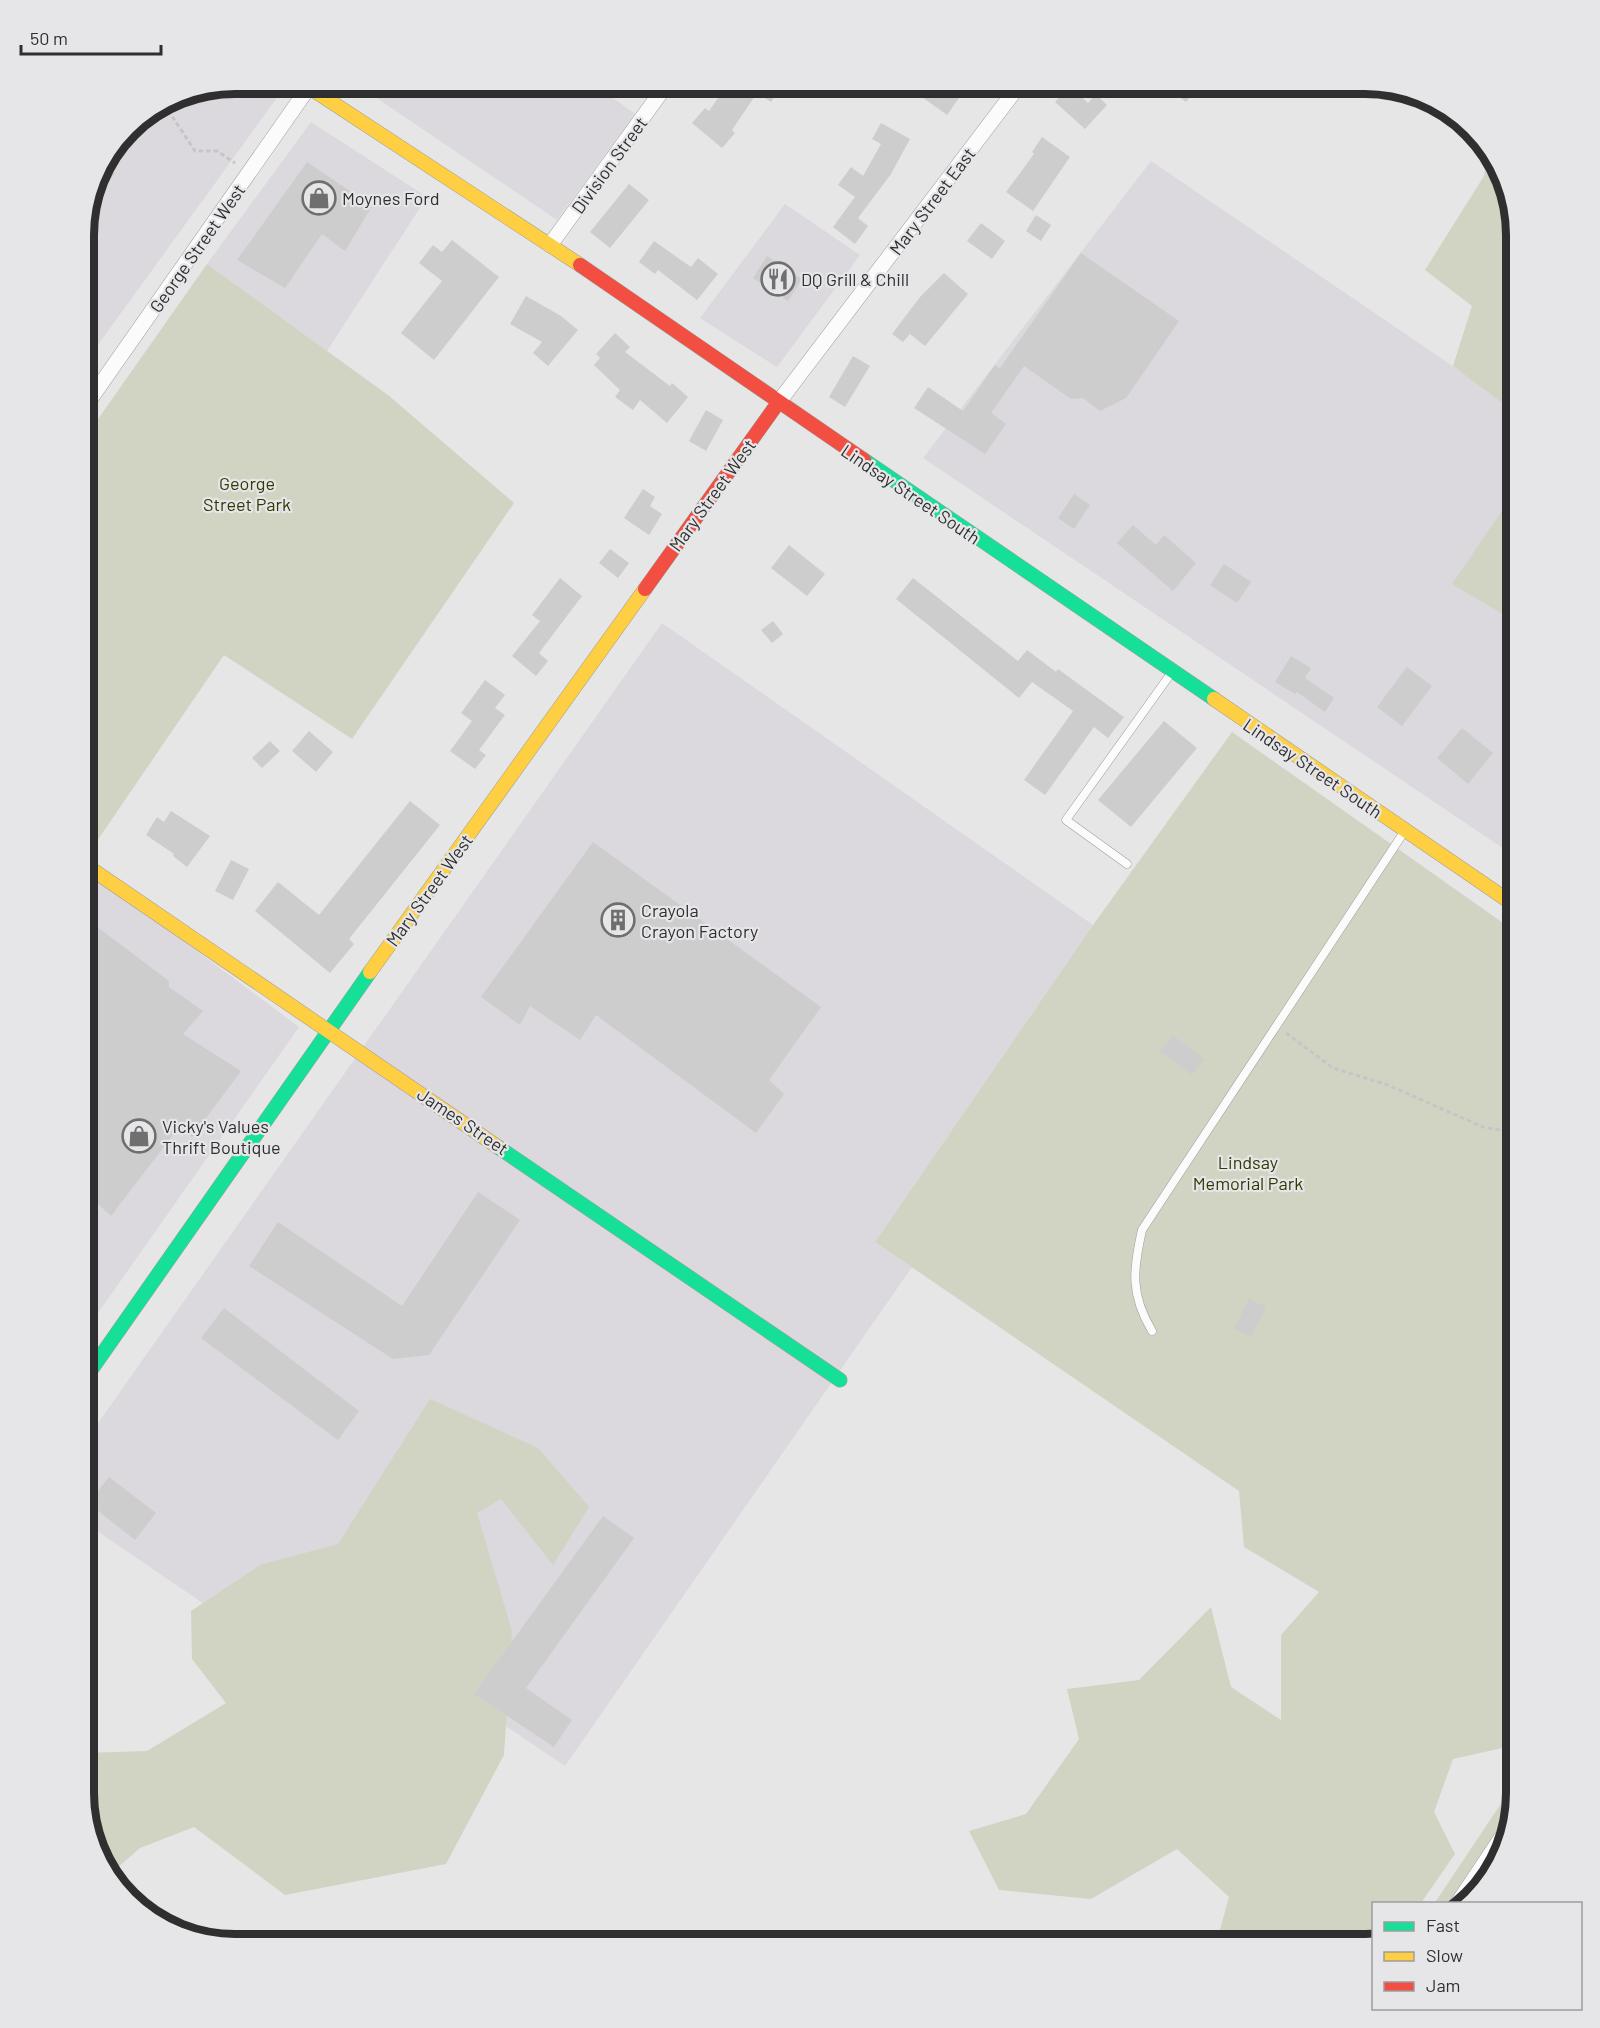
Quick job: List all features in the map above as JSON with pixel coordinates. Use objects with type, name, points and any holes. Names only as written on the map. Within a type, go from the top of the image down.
[{"type":"street","name":"George Street West","points":[[95,392],[301,95]]},
{"type":"street","name":"Lindsay Street South","points":[[323,95],[550,244],[778,403],[1506,899]]},
{"type":"street","name":"Division Street","points":[[550,244],[659,95]]},
{"type":"street","name":"Mary Street East","points":[[778,403],[1010,95]]},
{"type":"street","name":"Mary Street West","points":[[94,1365],[328,1031],[778,403]]},
{"type":"street","name":"James Street","points":[[95,871],[840,1380]]},
{"type":"lane","points":[[1126,864],[1066,820],[1172,672]]},
{"type":"lane","points":[[1152,1331],[1141,1312],[1135,1291],[1134,1266],[1142,1230],[1404,830]]},
{"type":"lane","points":[[1457,1898],[1499,1835]]},
{"type":"path","points":[[169,111],[195,151],[217,151],[249,172]]},
{"type":"path","points":[[1276,1026],[1332,1068],[1388,1085],[1483,1127],[1506,1131]]},
{"type":"shaded area","points":[[226,95],[279,95],[95,349],[97,208],[105,182],[118,157],[136,136],[157,118],[182,105],[199,99]]},
{"type":"shaded area","points":[[372,95],[609,95],[635,114],[557,220]]},
{"type":"shaded area","points":[[311,122],[427,197],[327,351],[207,264]]},
{"type":"shaded area","points":[[1151,161],[1488,390],[1506,405],[1506,505],[1453,584],[1506,616],[1506,850],[923,458]]},
{"type":"shaded area","points":[[785,204],[860,255],[777,367],[700,318]]},
{"type":"shaded area","points":[[662,623],[1093,925],[875,1242],[912,1267],[565,1766],[304,1590],[267,1647],[94,1529],[94,1428]]},
{"type":"shaded area","points":[[95,875],[299,1027],[94,1318]]},
{"type":"green space","points":[[1486,163],[1501,199],[1506,236],[1506,406],[1453,366],[1472,306],[1425,270],[1484,176]]},
{"type":"green space","name":"George Street Park","points":[[207,264],[388,395],[514,503],[352,739],[224,655],[95,844],[95,424]]},
{"type":"green space","points":[[1506,505],[1506,616],[1452,584]]},
{"type":"green space","name":"Lindsay Memorial Park","points":[[1232,732],[1506,925],[1506,1747],[1453,1759],[1434,1812],[1455,1854],[1422,1902],[1372,1902],[1372,1933],[1219,1934],[1229,1897],[1177,1849],[1091,1899],[999,1890],[969,1831],[1026,1814],[1079,1739],[1067,1689],[1139,1680],[1211,1607],[1231,1687],[1281,1720],[1281,1635],[1319,1592],[1244,1547],[1239,1491],[875,1242],[1093,925]]},
{"type":"green space","points":[[430,1399],[538,1448],[589,1507],[553,1565],[501,1499],[477,1513],[512,1631],[504,1755],[446,1864],[285,1895],[194,1827],[140,1848],[117,1868],[102,1838],[97,1820],[94,1753],[147,1751],[226,1703],[192,1659],[191,1611],[260,1565],[338,1544]]},
{"type":"green space","points":[[1506,1797],[1501,1829],[1482,1871],[1452,1902],[1435,1902]]},
{"type":"building","points":[[720,95],[756,95],[732,130],[735,133],[722,148],[692,123],[705,108],[709,111]]},
{"type":"building","points":[[760,95],[776,95],[771,102]]},
{"type":"building","points":[[919,95],[961,95],[947,115]]},
{"type":"building","points":[[1061,95],[1079,95],[1088,103],[1097,95],[1107,105],[1085,129],[1055,102]]},
{"type":"building","points":[[1177,95],[1191,95],[1186,102]]},
{"type":"building","points":[[881,123],[910,139],[891,174],[858,218],[868,226],[855,244],[833,227],[855,197],[838,185],[851,167],[863,176],[881,144],[872,139]]},
{"type":"building","points":[[1042,137],[1070,157],[1033,211],[1006,192],[1034,154],[1032,152]]},
{"type":"building","points":[[307,162],[372,206],[345,251],[322,234],[285,288],[237,260]]},
{"type":"building","points":[[111,170],[115,173],[101,192]]},
{"type":"building","points":[[629,184],[649,200],[610,248],[590,232]]},
{"type":"building","points":[[1036,215],[1051,225],[1041,241],[1026,231]]},
{"type":"building","points":[[981,223],[1005,241],[992,259],[967,241]]},
{"type":"building","points":[[452,240],[499,277],[434,360],[401,333],[442,281],[419,263],[433,245],[442,252]]},
{"type":"building","points":[[654,241],[691,267],[698,258],[718,274],[697,300],[658,270],[655,274],[639,262]]},
{"type":"building","points":[[1081,253],[1179,321],[1126,398],[1100,411],[1083,398],[1071,399],[1024,366],[991,413],[1006,424],[985,454],[914,408],[928,387],[963,411],[995,365],[1000,368]]},
{"type":"building","name":"DQ Grill & Chill","points":[[767,256],[802,279],[788,301],[753,278]]},
{"type":"building","points":[[944,273],[968,294],[925,346],[910,334],[903,342],[892,334],[920,297]]},
{"type":"building","points":[[526,296],[561,316],[578,330],[548,366],[533,353],[542,342],[510,324]]},
{"type":"building","points":[[615,333],[630,347],[625,352],[670,386],[672,383],[688,397],[667,423],[640,400],[633,410],[615,397],[620,390],[594,365],[600,358],[596,354]]},
{"type":"building","points":[[853,356],[870,366],[845,407],[829,397]]},
{"type":"building","points":[[706,410],[723,420],[706,451],[689,441]]},
{"type":"building","points":[[643,489],[655,497],[650,506],[662,514],[649,535],[624,518]]},
{"type":"building","points":[[1074,494],[1090,505],[1074,529],[1058,518]]},
{"type":"building","points":[[1133,525],[1156,545],[1164,535],[1196,563],[1173,591],[1117,543]]},
{"type":"building","points":[[789,545],[825,574],[807,596],[771,568]]},
{"type":"building","points":[[610,549],[629,563],[618,578],[599,563]]},
{"type":"building","points":[[1224,564],[1251,582],[1237,603],[1210,585]]},
{"type":"building","points":[[560,578],[582,596],[539,653],[548,661],[536,676],[512,656],[540,621],[532,615]]},
{"type":"building","points":[[913,578],[1018,661],[1027,650],[1056,672],[1058,669],[1124,717],[1108,738],[1094,727],[1045,795],[1024,780],[1073,711],[1032,682],[1019,698],[896,599]]},
{"type":"building","points":[[773,621],[783,634],[772,643],[761,630]]},
{"type":"building","points":[[1291,656],[1311,668],[1305,678],[1334,698],[1325,712],[1297,692],[1295,694],[1275,682]]},
{"type":"building","points":[[1407,667],[1432,686],[1402,726],[1377,707]]},
{"type":"building","points":[[485,680],[505,695],[495,708],[505,715],[479,750],[486,755],[475,769],[450,751],[472,721],[461,713]]},
{"type":"building","points":[[1164,721],[1197,748],[1131,827],[1098,800]]},
{"type":"building","points":[[1462,728],[1493,753],[1468,784],[1437,758]]},
{"type":"building","points":[[309,731],[333,752],[316,772],[292,751]]},
{"type":"building","points":[[270,741],[280,751],[262,768],[252,758]]},
{"type":"building","points":[[410,801],[440,825],[349,939],[354,944],[330,973],[255,911],[278,882],[319,915]]},
{"type":"building","points":[[171,811],[210,836],[187,867],[173,856],[174,854],[146,835],[157,817],[164,822]]},
{"type":"building","name":"Crayola Crayon Factory","points":[[593,842],[821,1007],[769,1080],[784,1094],[756,1133],[596,1015],[580,1040],[530,1006],[520,1025],[481,997]]},
{"type":"building","points":[[231,860],[249,869],[233,900],[215,891]]},
{"type":"building","points":[[95,925],[169,981],[169,987],[203,1011],[183,1034],[241,1071],[192,1137],[179,1127],[111,1216],[96,1202],[94,1204]]},
{"type":"building","points":[[1173,1035],[1204,1059],[1192,1075],[1160,1051]]},
{"type":"building","points":[[478,1192],[520,1220],[429,1355],[393,1359],[249,1266],[278,1222],[402,1306]]},
{"type":"building","points":[[1249,1299],[1266,1307],[1251,1337],[1234,1328]]},
{"type":"building","points":[[224,1308],[359,1411],[338,1440],[201,1338]]},
{"type":"building","points":[[109,1477],[156,1513],[135,1540],[94,1508],[94,1495]]},
{"type":"building","points":[[603,1516],[634,1538],[526,1688],[572,1720],[554,1747],[474,1694]]},
{"type":"traffic: fast","points":[[864,460],[1214,699]]},
{"type":"traffic: fast","points":[[94,1365],[370,972]]},
{"type":"traffic: fast","points":[[498,1147],[840,1380]]},
{"type":"traffic: slow","points":[[321,95],[580,265]]},
{"type":"traffic: slow","points":[[370,972],[645,589]]},
{"type":"traffic: slow","points":[[1214,699],[1506,899]]},
{"type":"traffic: slow","points":[[95,871],[498,1147]]},
{"type":"traffic: jam","points":[[580,265],[864,460]]},
{"type":"traffic: jam","points":[[645,589],[778,403]]},
{"type":"place","name":"Moynes Ford","points":[[319,198]]},
{"type":"place","name":"DQ Grill & Chill","points":[[778,279]]},
{"type":"place","name":"Crayola Crayon Factory","points":[[618,920]]},
{"type":"place","name":"Vicky's Values Thrift Boutique","points":[[139,1136]]}]
